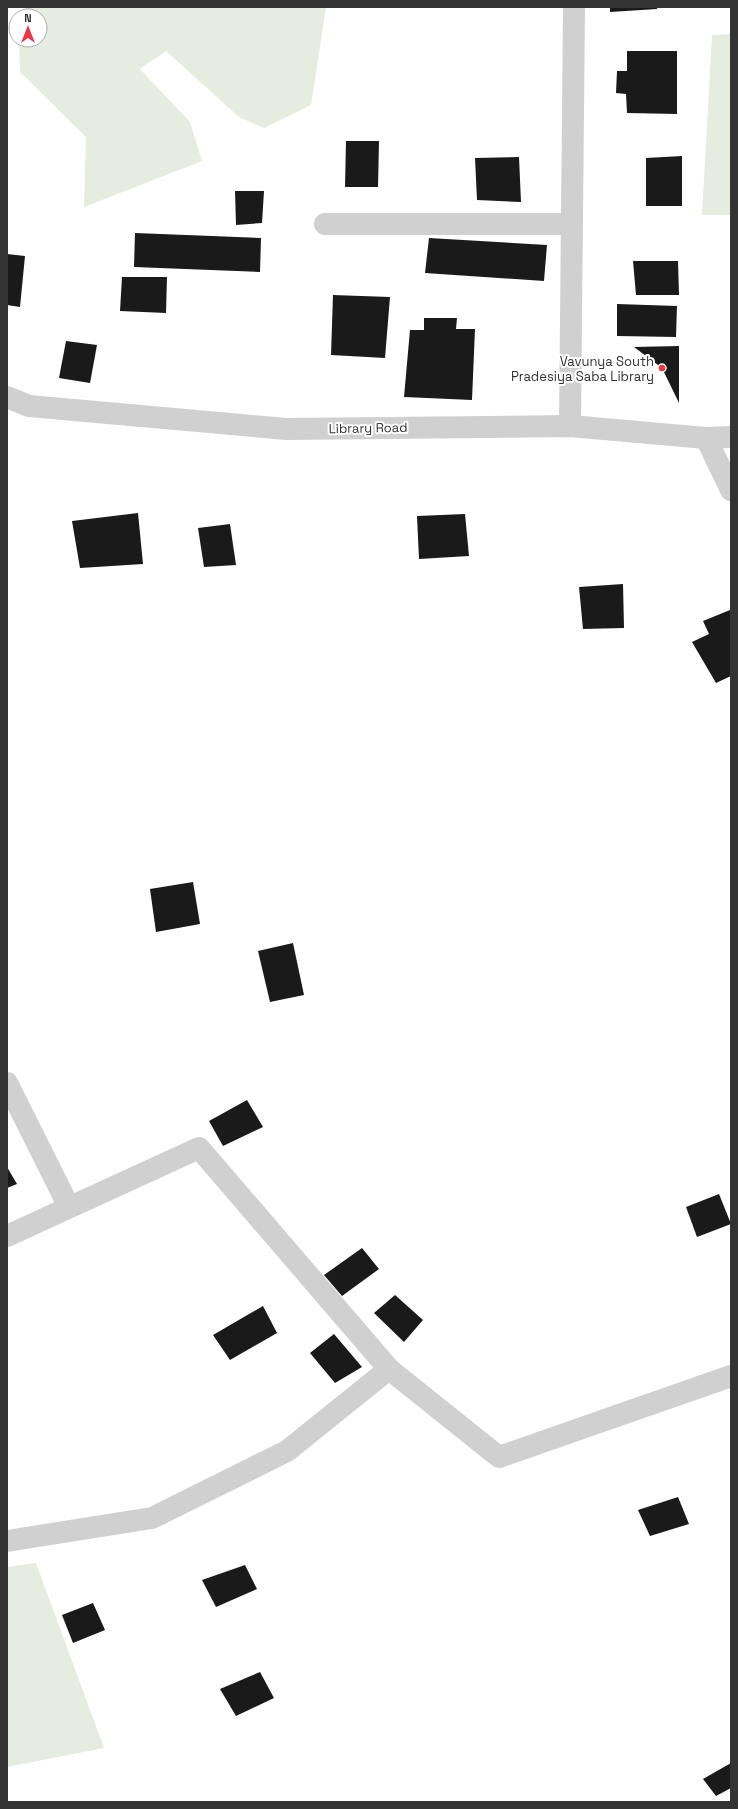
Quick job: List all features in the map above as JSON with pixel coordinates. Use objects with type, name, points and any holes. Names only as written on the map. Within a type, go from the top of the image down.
[{"type":"street","points":[[570,426],[574,7]]},
{"type":"street","points":[[325,224],[572,224]]},
{"type":"street","name":"Library Road","points":[[7,397],[29,406],[286,429],[570,426],[706,438],[731,437]]},
{"type":"street","points":[[706,438],[731,490]]},
{"type":"street","points":[[7,1083],[69,1208]]},
{"type":"street","points":[[7,1236],[198,1148],[388,1369],[499,1457],[731,1376]]},
{"type":"street","points":[[7,1541],[152,1518],[287,1451],[388,1369]]},
{"type":"shaded area","points":[[326,7],[311,105],[264,128],[239,117],[166,51],[140,69],[190,122],[202,161],[84,207],[86,137],[20,72],[19,48],[48,48],[48,8],[25,8]]},
{"type":"shaded area","points":[[731,34],[731,215],[702,215],[712,35]]},
{"type":"shaded area","points":[[36,1563],[104,1748],[7,1767],[7,1567]]},
{"type":"building","points":[[610,7],[657,7],[657,9],[610,12]]},
{"type":"building","points":[[627,51],[677,51],[677,114],[627,113],[626,94],[616,93],[617,71],[627,71]]},
{"type":"building","points":[[346,141],[379,141],[378,187],[345,187]]},
{"type":"building","points":[[682,156],[682,206],[646,206],[646,158]]},
{"type":"building","points":[[519,157],[521,202],[477,200],[475,158]]},
{"type":"building","points":[[235,191],[264,191],[262,223],[236,225]]},
{"type":"building","points":[[135,233],[261,238],[260,272],[134,267]]},
{"type":"building","points":[[429,238],[547,245],[544,281],[425,273]]},
{"type":"building","points":[[7,254],[25,256],[20,307],[7,305]]},
{"type":"building","points":[[633,261],[678,261],[679,295],[636,295]]},
{"type":"building","points":[[122,277],[167,277],[166,313],[120,311]]},
{"type":"building","points":[[333,295],[390,297],[385,358],[331,355]]},
{"type":"building","points":[[617,304],[677,306],[676,337],[617,336]]},
{"type":"building","points":[[424,318],[457,318],[456,329],[475,329],[472,400],[404,397],[410,330],[424,330]]},
{"type":"building","points":[[66,341],[97,345],[90,383],[59,378]]},
{"type":"building","points":[[679,346],[679,403],[662,368],[634,347]]},
{"type":"building","points":[[138,513],[143,564],[80,568],[72,521]]},
{"type":"building","points":[[465,514],[469,556],[419,559],[417,516]]},
{"type":"building","points":[[230,524],[236,565],[204,567],[198,528]]},
{"type":"building","points":[[623,584],[624,628],[583,629],[579,587]]},
{"type":"building","points":[[730,610],[731,676],[716,683],[692,642],[709,634],[703,621]]},
{"type":"building","points":[[193,882],[200,924],[156,932],[150,889]]},
{"type":"building","points":[[293,943],[304,995],[270,1002],[258,951]]},
{"type":"building","points":[[247,1100],[263,1127],[223,1146],[209,1121]]},
{"type":"building","points":[[7,1167],[17,1184],[7,1188]]},
{"type":"building","points":[[719,1194],[731,1224],[697,1237],[686,1207]]},
{"type":"building","points":[[362,1248],[379,1269],[342,1296],[324,1275]]},
{"type":"building","points":[[395,1295],[423,1320],[404,1342],[374,1313]]},
{"type":"building","points":[[263,1306],[277,1333],[230,1360],[213,1335]]},
{"type":"building","points":[[334,1334],[362,1367],[335,1383],[310,1353]]},
{"type":"building","points":[[678,1497],[689,1524],[650,1536],[638,1510]]},
{"type":"building","points":[[245,1565],[257,1589],[216,1607],[202,1580]]},
{"type":"building","points":[[93,1603],[105,1630],[73,1643],[62,1615]]},
{"type":"building","points":[[260,1672],[274,1698],[236,1716],[220,1689]]},
{"type":"building","points":[[731,1763],[731,1788],[716,1796],[703,1779]]},
{"type":"place","name":"Vavunya South Pradesiya Saba Library","points":[[662,368]]}]
